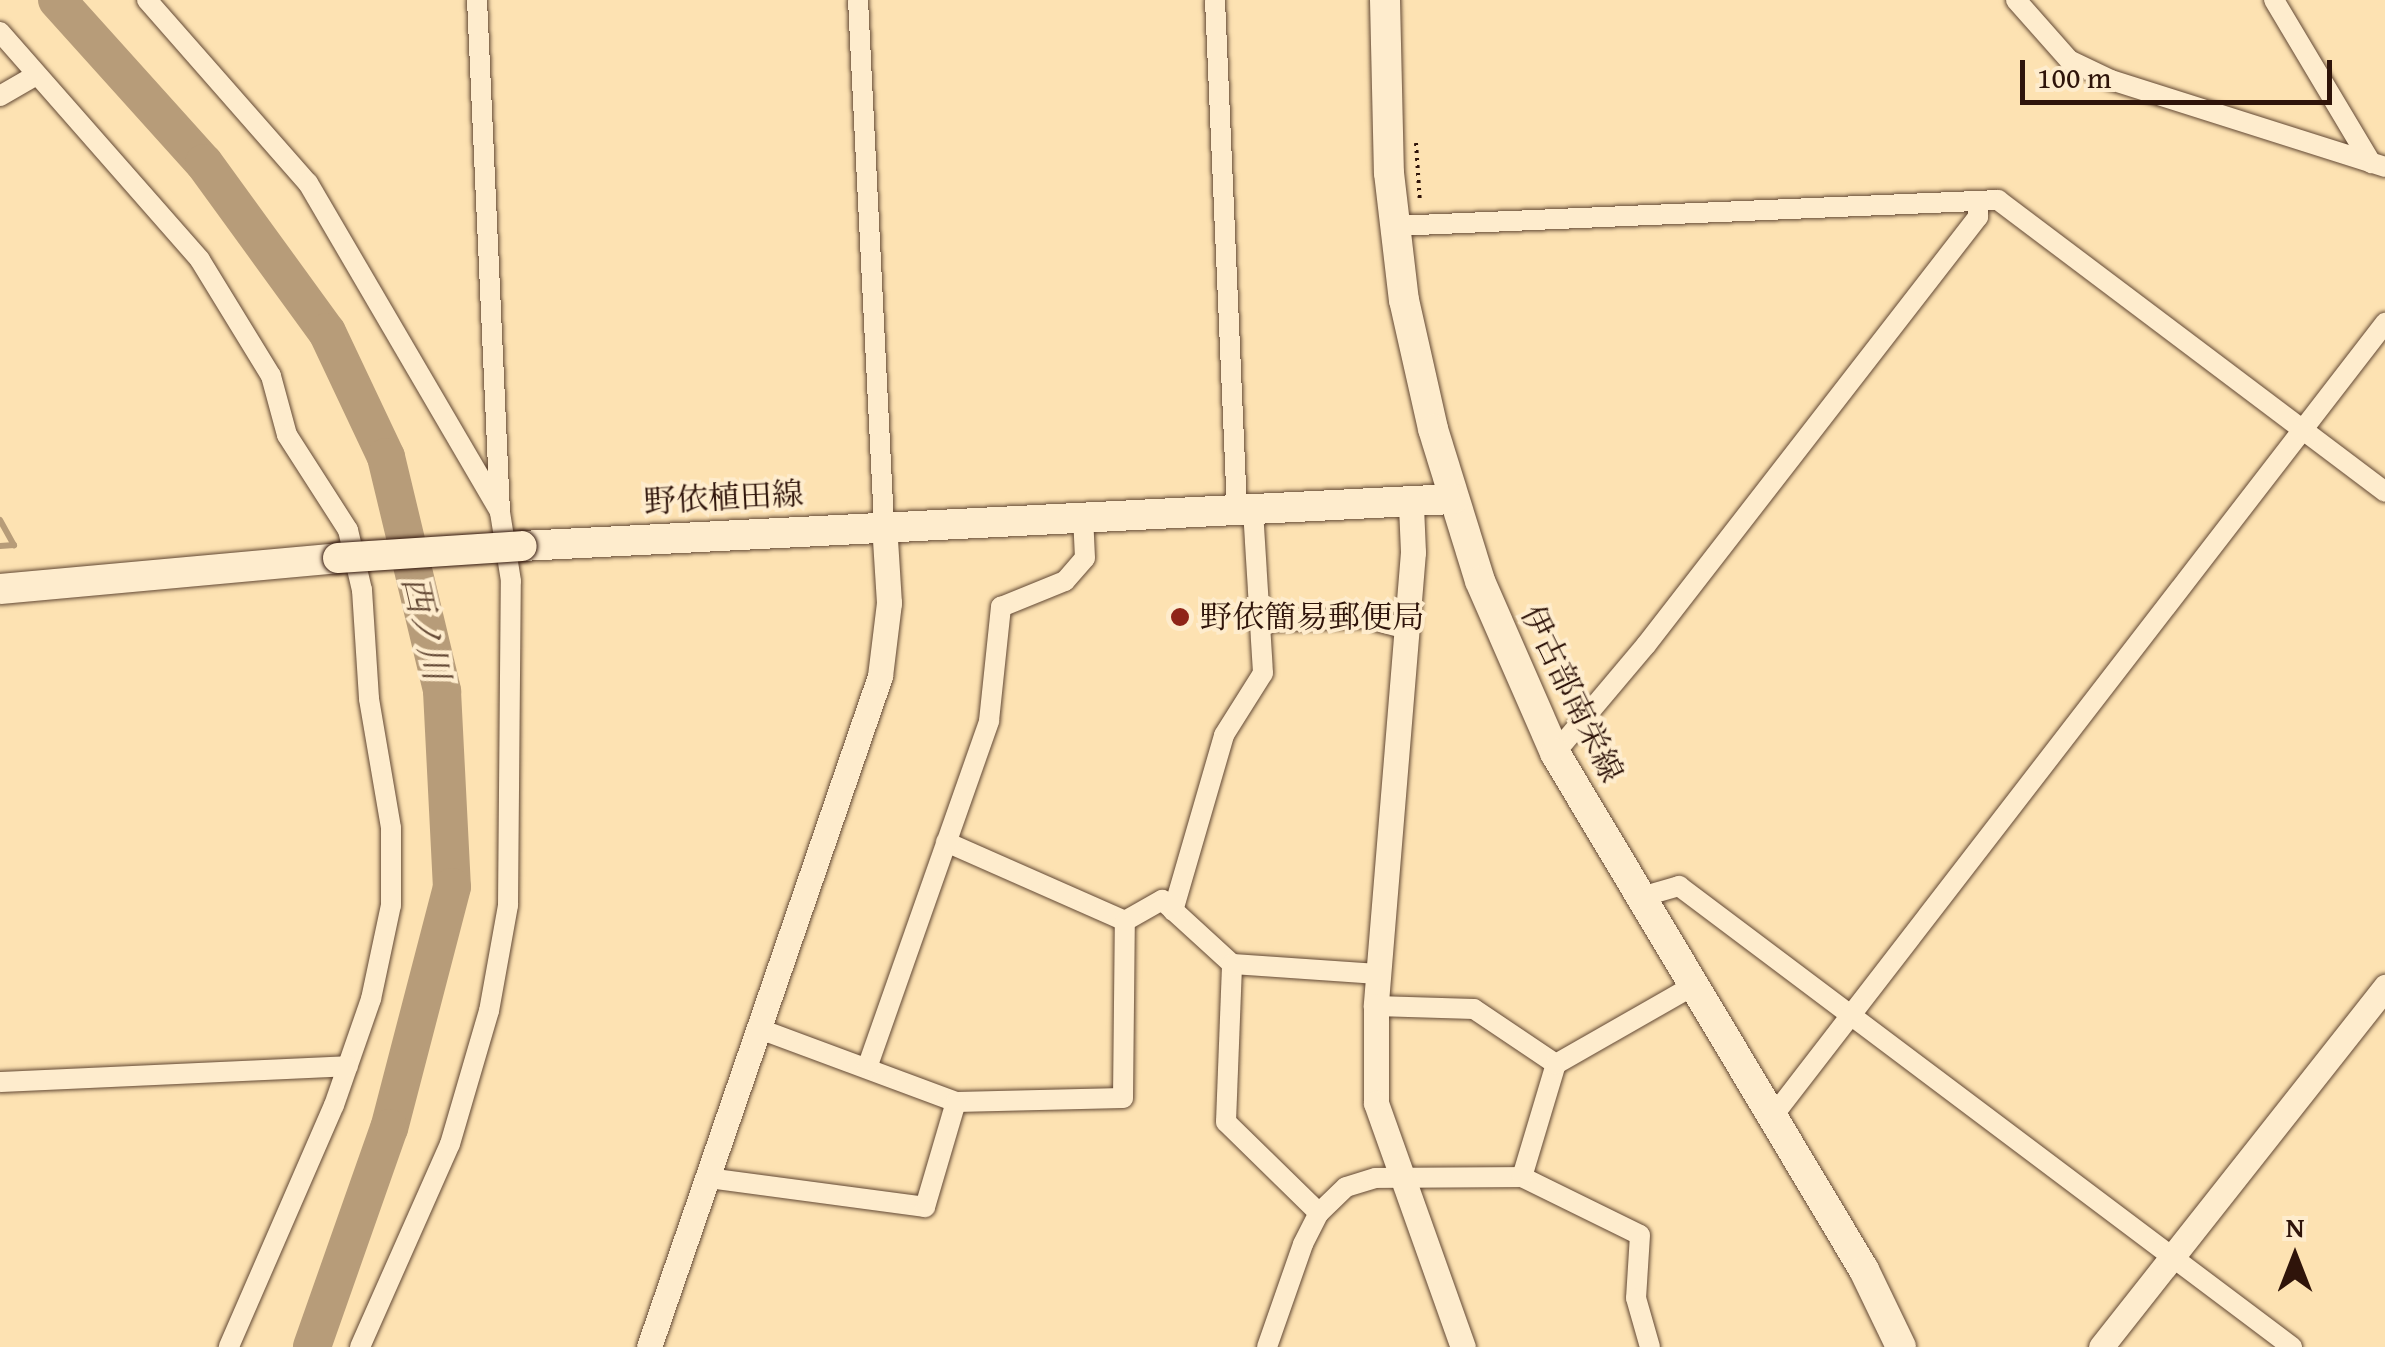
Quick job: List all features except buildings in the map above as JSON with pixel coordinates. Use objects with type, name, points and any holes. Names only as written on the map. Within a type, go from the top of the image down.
[{"type":"main road","name":"伊古部南栄線","points":[[1386,0],[1394,226],[1416,356],[1453,499],[1480,582],[1554,753],[1864,1270],[1901,1347]]},
{"type":"main road","name":"野依植田線","points":[[0,589],[338,558],[522,546],[884,524],[1411,506],[1453,499]]},
{"type":"street","points":[[147,0],[308,183],[500,512]]},
{"type":"street","points":[[360,1347],[450,1144],[488,1011],[508,905],[511,582],[500,512],[477,0]]},
{"type":"street","points":[[649,1347],[880,676],[890,603],[858,0]]},
{"type":"street","points":[[1173,910],[1224,734],[1263,673],[1245,510],[1215,0]]},
{"type":"street","points":[[2016,0],[2069,60],[2111,80],[2378,165]]},
{"type":"street","points":[[2274,0],[2378,165]]},
{"type":"street","points":[[0,32],[34,77],[200,260],[270,376],[288,435],[348,530],[391,828],[391,905],[371,999],[348,1066],[229,1347]]},
{"type":"street","points":[[0,96],[34,77]]},
{"type":"street","points":[[1394,226],[1978,201],[2014,206],[2385,492]]},
{"type":"street","points":[[1554,753],[1646,646],[1978,217],[1978,201]]},
{"type":"street","points":[[1772,1116],[2385,323]]},
{"type":"street","points":[[1411,506],[1407,629],[1376,1006],[1376,1102],[1463,1347]]},
{"type":"street","points":[[867,1068],[989,720],[1001,607],[1065,582],[1085,558],[1083,516]]},
{"type":"street","points":[[1260,622],[1365,618],[1407,629]]},
{"type":"street","points":[[946,842],[1125,921]]},
{"type":"street","points":[[1641,897],[1679,886],[2292,1347]]},
{"type":"street","points":[[1125,921],[1162,900],[1232,964],[1379,974]]},
{"type":"street","points":[[760,1029],[956,1102],[1123,1098],[1125,921]]},
{"type":"street","points":[[1232,964],[1226,1122],[1319,1213]]},
{"type":"street","points":[[1522,1178],[1556,1064],[1691,987]]},
{"type":"street","points":[[2101,1347],[2385,987]]},
{"type":"street","points":[[1376,1006],[1474,1009],[1556,1064]]},
{"type":"street","points":[[0,1082],[348,1066]]},
{"type":"street","points":[[708,1178],[925,1207],[956,1102]]},
{"type":"street","points":[[1267,1347],[1319,1213],[1346,1187],[1400,1178],[1522,1178],[1640,1235],[1636,1298],[1650,1347]]},
{"type":"waterway","name":"西ノ川","points":[[57,0],[204,163],[327,332],[386,457],[442,691],[452,887],[389,1128],[312,1347]]},
{"type":"waterway","points":[[0,520],[14,545],[0,546]]},
{"type":"place","name":"野依簡易郵便局","points":[[1180,617]]}]
